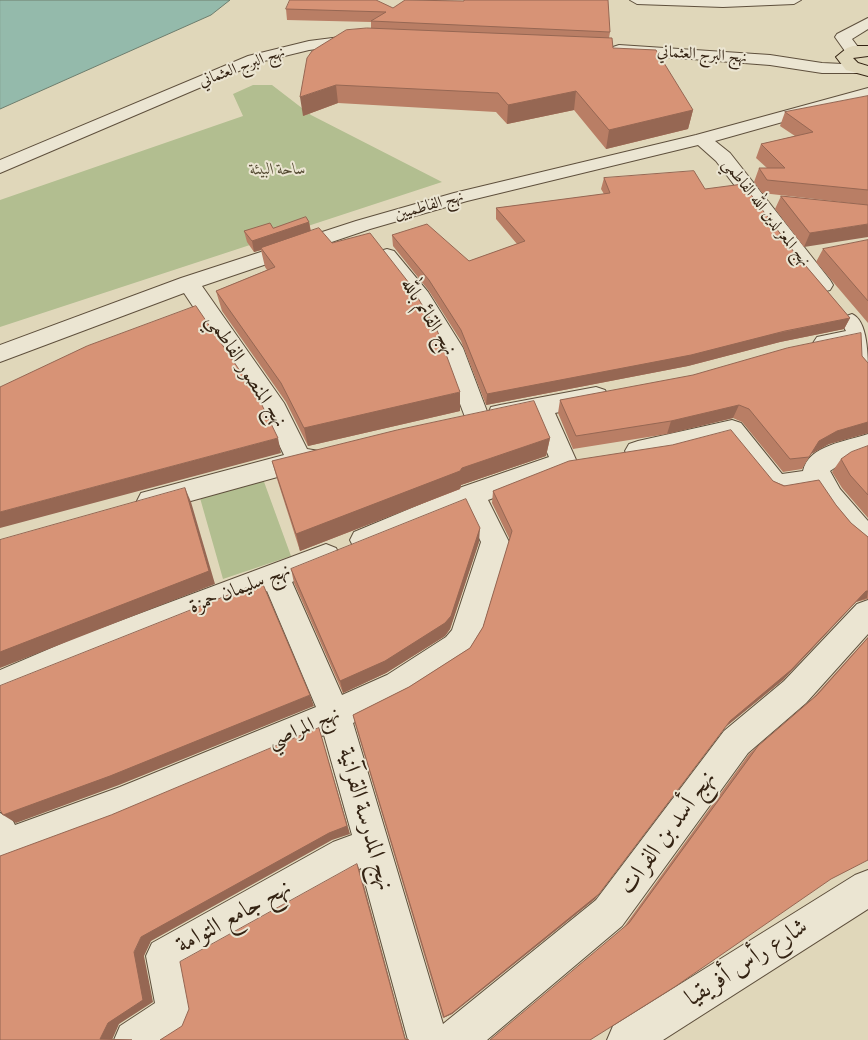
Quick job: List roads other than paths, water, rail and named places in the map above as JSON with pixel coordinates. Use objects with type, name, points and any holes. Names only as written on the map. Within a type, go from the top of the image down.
[{"type":"main road","points":[[860,51],[844,57],[844,60],[864,72]]},
{"type":"street","points":[[637,0],[723,2],[794,0]]},
{"type":"street","points":[[696,0],[723,2]]},
{"type":"street","points":[[860,51],[845,42],[843,37],[868,23]]},
{"type":"street","name":"نهج البرج العثماني","points":[[0,167],[254,59],[299,46],[330,41],[378,39]]},
{"type":"street","name":"نهج البرج العثماني","points":[[605,49],[770,60],[864,72]]},
{"type":"street","name":"نهج البرج العثماني","points":[[770,60],[818,58],[860,51]]},
{"type":"street","name":"نهج الفاطميين","points":[[0,354],[189,283],[363,225],[461,197],[701,139],[868,93]]},
{"type":"street","name":"نهج المعز لدين الله الفاطمي","points":[[701,139],[723,157],[798,257],[837,303],[862,339]]},
{"type":"street","points":[[757,200],[785,203]]},
{"type":"street","name":"نهج القائم بالله","points":[[363,225],[420,297],[451,348],[468,420],[540,407]]},
{"type":"street","points":[[798,257],[824,252]]},
{"type":"street","name":"نهج المنصور الفاطمي","points":[[189,283],[275,409],[300,460]]},
{"type":"street","points":[[798,348],[862,339],[868,368]]},
{"type":"street","points":[[564,462],[540,407],[614,392]]},
{"type":"street","name":"نهج سليمان حمزة","points":[[0,685],[88,647],[275,576],[472,495],[564,462],[667,446],[732,430],[776,485],[818,479]]},
{"type":"street","points":[[868,444],[828,458],[820,463],[816,469],[818,479],[854,525],[868,539]]},
{"type":"street","points":[[130,507],[337,451]]},
{"type":"street","name":"نهج المراصي","points":[[0,831],[5,846],[120,804],[335,715],[398,685],[457,647],[465,637],[495,542],[472,495]]},
{"type":"street","name":"نهج المدرسة القرآنية","points":[[275,576],[335,715],[428,1040]]},
{"type":"street","name":"نهج أسد بن الفرات","points":[[456,1040],[609,913],[736,742],[794,692],[868,612]]},
{"type":"street","name":"نهح جامع التوامة","points":[[134,1040],[176,1012],[165,956],[346,855],[373,846]]},
{"type":"street","name":"شارع رأس أفريقيا","points":[[627,1040],[868,888]]},
{"type":"park label","name":"ساحة البيئة","points":[[278,170]]}]
